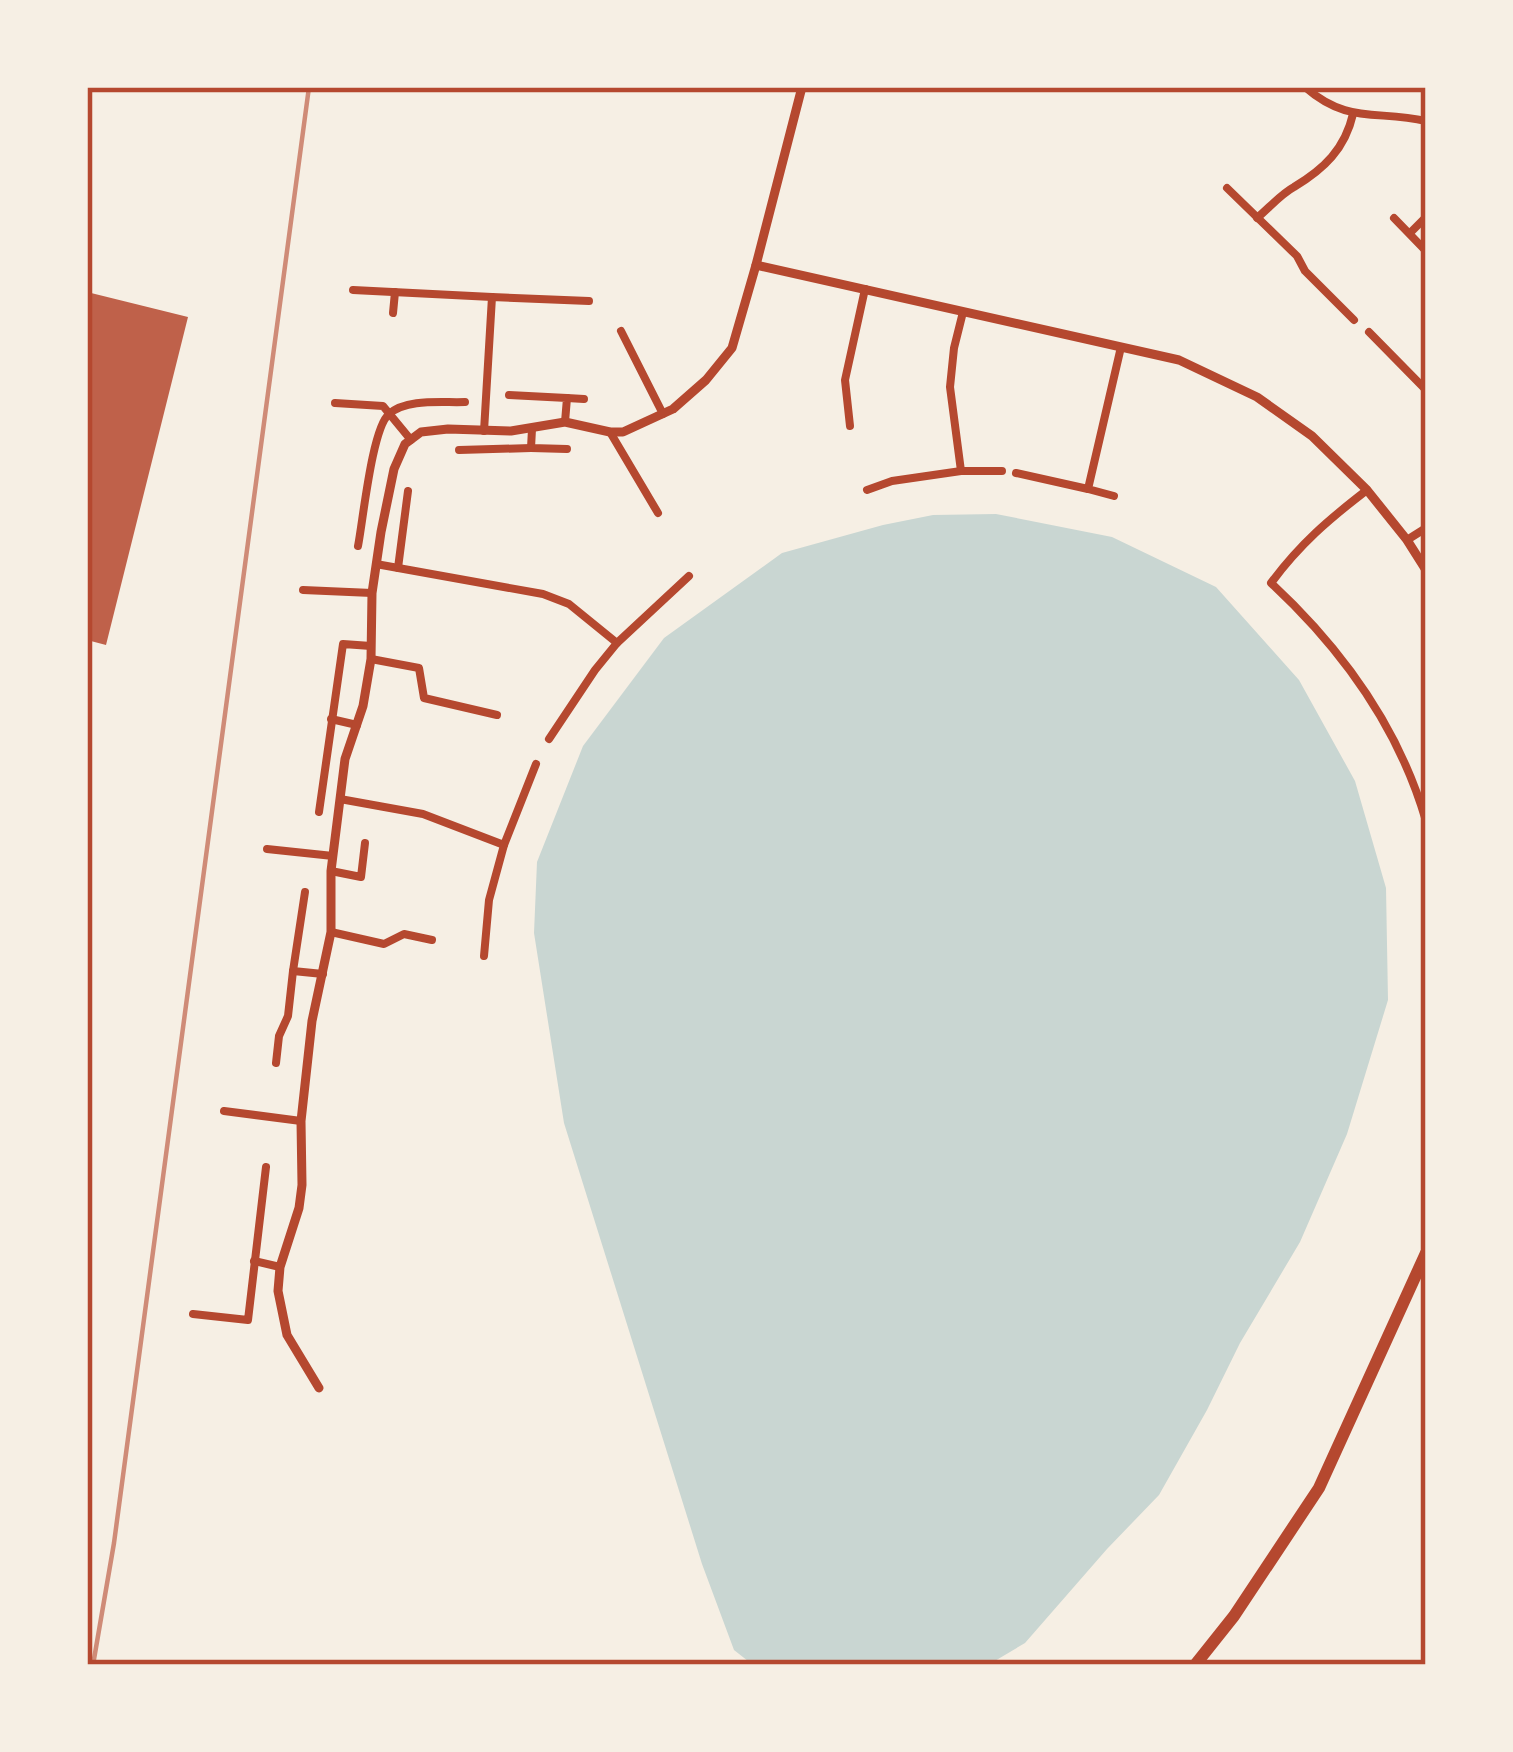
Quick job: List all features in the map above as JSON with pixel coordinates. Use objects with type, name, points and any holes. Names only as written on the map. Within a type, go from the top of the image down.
[{"type":"main road","points":[[1195,1665],[1234,1616],[1318,1488],[1426,1253]]},
{"type":"street","points":[[319,1388],[286,1335],[278,1292],[280,1267],[299,1208],[301,1121],[312,1021],[331,932],[331,871],[345,759],[363,706],[371,659],[372,593],[394,470],[405,444],[421,433],[532,429],[565,422],[622,432],[673,409],[706,380],[732,348],[802,87]]},
{"type":"street","points":[[1304,87],[1329,106],[1353,114],[1426,121]]},
{"type":"street","points":[[1257,218],[1292,188],[1308,181],[1341,148],[1353,114]]},
{"type":"street","points":[[1227,188],[1354,320]]},
{"type":"street","points":[[1410,234],[1426,217]]},
{"type":"street","points":[[1394,218],[1426,251]]},
{"type":"street","points":[[757,265],[1179,360],[1257,397],[1312,436],[1366,490],[1426,570]]},
{"type":"street","points":[[850,426],[845,380],[865,289]]},
{"type":"street","points":[[353,290],[589,301]]},
{"type":"street","points":[[393,314],[394,292]]},
{"type":"street","points":[[484,431],[493,297]]},
{"type":"street","points":[[961,471],[950,387],[963,311]]},
{"type":"street","points":[[621,331],[663,414]]},
{"type":"street","points":[[1369,332],[1425,388]]},
{"type":"street","points":[[1088,489],[1121,347]]},
{"type":"street","points":[[509,395],[584,399]]},
{"type":"street","points":[[565,422],[567,398]]},
{"type":"street","points":[[358,546],[377,434],[388,414],[411,404],[465,402]]},
{"type":"street","points":[[335,404],[383,406],[411,440]]},
{"type":"street","points":[[531,448],[532,429]]},
{"type":"street","points":[[610,432],[658,513]]},
{"type":"street","points":[[458,450],[567,449]]},
{"type":"street","points":[[867,490],[892,481],[961,471],[1002,471]]},
{"type":"street","points":[[1016,473],[1114,496]]},
{"type":"street","points":[[1366,490],[1297,548],[1270,583],[1350,668],[1386,727],[1426,821]]},
{"type":"street","points":[[398,568],[408,491]]},
{"type":"street","points":[[1407,540],[1426,528]]},
{"type":"street","points":[[376,564],[543,594],[569,604],[617,644]]},
{"type":"street","points":[[549,739],[617,644],[689,576]]},
{"type":"street","points":[[303,590],[372,593]]},
{"type":"street","points":[[319,812],[343,644],[371,646]]},
{"type":"street","points":[[371,659],[419,668],[424,698],[497,715]]},
{"type":"street","points":[[331,718],[357,725]]},
{"type":"street","points":[[484,956],[489,900],[504,845],[536,764]]},
{"type":"street","points":[[340,799],[423,814],[504,845]]},
{"type":"street","points":[[331,871],[361,877],[365,843]]},
{"type":"street","points":[[267,849],[333,856]]},
{"type":"street","points":[[276,1063],[279,1036],[288,1016],[305,892]]},
{"type":"street","points":[[331,932],[385,944],[404,934],[432,940]]},
{"type":"street","points":[[293,971],[322,974]]},
{"type":"street","points":[[224,1111],[301,1121]]},
{"type":"street","points":[[193,1314],[248,1320],[266,1168]]},
{"type":"street","points":[[254,1261],[280,1267]]},
{"type":"shaded area","points":[[996,514],[1112,537],[1216,587],[1299,680],[1355,781],[1386,888],[1388,1000],[1347,1134],[1300,1242],[1207,1410],[1159,1495],[1025,1643],[988,1665],[753,1665],[734,1650],[702,1564],[564,1123],[534,933],[537,862],[583,746],[664,638],[782,553],[933,515]]},
{"type":"building","points":[[87,292],[188,317],[106,645],[87,640]]},
{"type":"railway","points":[[93,1665],[114,1543],[309,87]]}]
